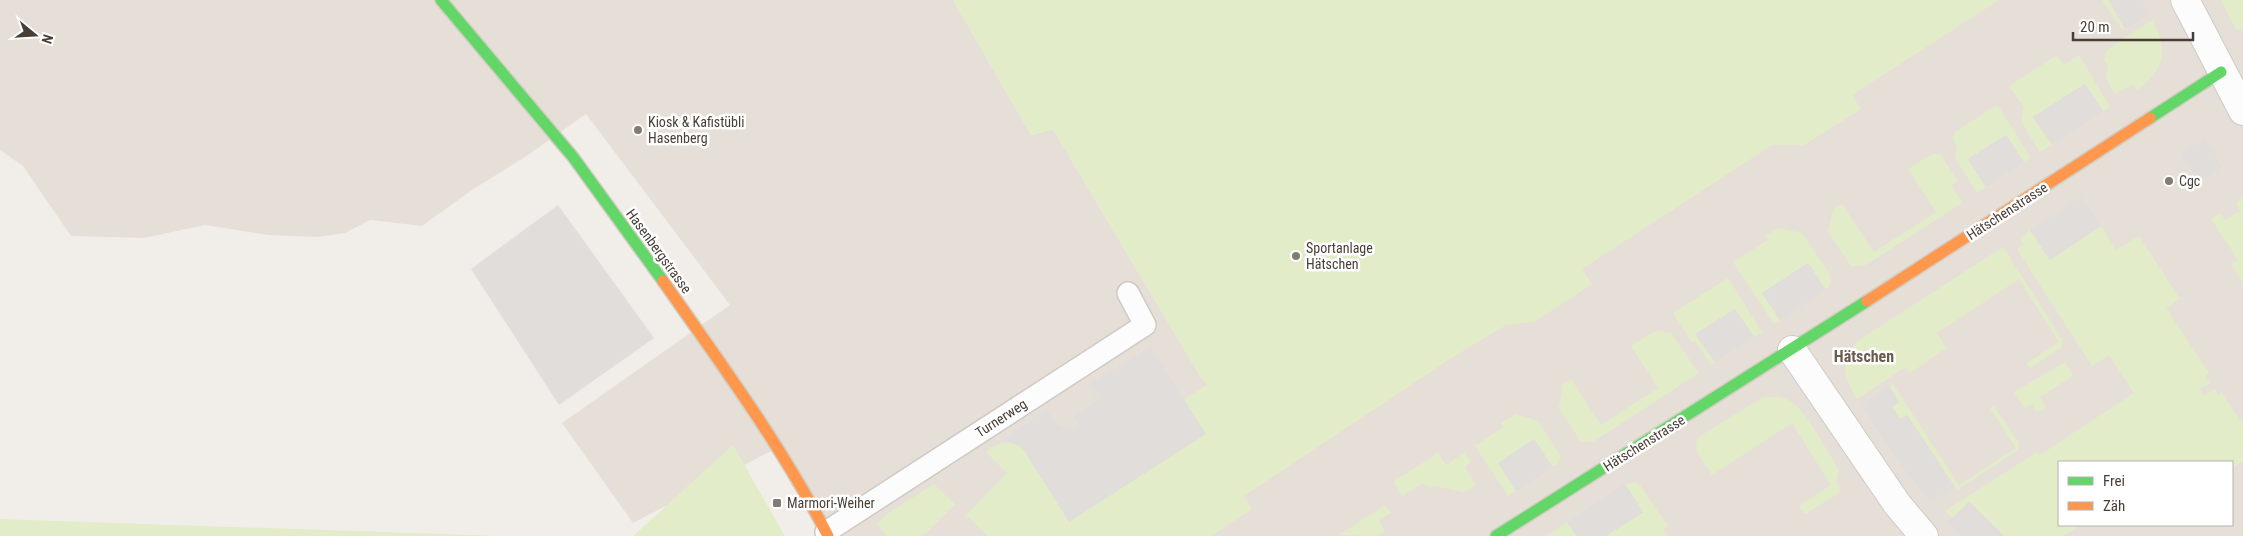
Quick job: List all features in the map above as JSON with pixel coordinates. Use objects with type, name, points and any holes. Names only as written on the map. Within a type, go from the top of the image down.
[{"type":"street","name":"Hasenbergstrasse","points":[[441,0],[573,157],[634,240],[739,390],[808,497],[827,534]]},
{"type":"street","points":[[2185,0],[2243,111]]},
{"type":"street","name":"Hätschenstrasse","points":[[1496,536],[1792,350],[2221,72]]},
{"type":"street","points":[[1792,350],[1897,504],[1924,536]]},
{"type":"lane","name":"Turnerweg","points":[[827,534],[1145,325],[1128,293]]},
{"type":"shaded area","points":[[0,0],[953,0],[1031,135],[1053,129],[1200,376],[1208,385],[1864,0],[2243,0],[2243,536],[828,536],[777,448],[633,523],[562,423],[730,305],[586,114],[528,155],[472,190],[422,226],[370,220],[345,233],[317,237],[268,235],[205,225],[144,238],[71,236],[23,166],[0,150]]},
{"type":"shaded area","points":[[2109,0],[2141,0],[2149,14],[2125,29]]},
{"type":"shaded area","points":[[2085,84],[2103,111],[2052,144],[2033,117]]},
{"type":"shaded area","points":[[2006,135],[2024,162],[1986,187],[1968,159]]},
{"type":"shaded area","points":[[2205,139],[2222,167],[2199,182],[2181,154]]},
{"type":"shaded area","points":[[2081,197],[2101,226],[2050,260],[2030,230]]},
{"type":"shaded area","points":[[558,205],[654,338],[559,405],[471,269]]},
{"type":"shaded area","points":[[1808,263],[1826,290],[1780,320],[1762,293]]},
{"type":"shaded area","points":[[1735,309],[1754,337],[1715,362],[1695,334]]},
{"type":"shaded area","points":[[1151,347],[1206,434],[1069,522],[1024,450],[1010,442],[1001,442],[994,446],[1046,409],[1059,426],[1071,429],[1080,426],[1074,416],[1099,400],[1088,385]]},
{"type":"shaded area","points":[[1889,386],[1899,402],[1892,407],[1900,419],[1907,415],[1954,486],[1930,502],[1894,455],[1862,405]]},
{"type":"shaded area","points":[[1534,439],[1553,467],[1516,491],[1498,463]]},
{"type":"shaded area","points":[[1625,484],[1643,512],[1606,536],[1577,536],[1567,522]]},
{"type":"shaded area","points":[[1969,502],[2004,536],[1962,536],[1948,522]]},
{"type":"green space","name":"Sportanlage Hätschen","points":[[953,0],[1999,0],[1852,95],[1861,109],[1804,145],[1772,145],[1582,269],[1592,284],[1534,322],[1506,325],[1456,355],[1244,496],[1252,509],[1211,536],[988,536],[966,515],[1007,473],[986,452],[1005,442],[1014,443],[1024,450],[1069,521],[1205,434],[1184,399],[1207,385],[1053,129],[1031,135]]},
{"type":"green space","points":[[2102,0],[2109,0],[2125,29],[2121,28]]},
{"type":"green space","points":[[2221,0],[2243,0],[2243,28],[2237,31]]},
{"type":"green space","points":[[2152,20],[2161,41],[2162,50],[2159,67],[2154,75],[2137,90],[2133,84],[2115,94],[2106,79],[2108,66],[2104,60],[2107,50]]},
{"type":"green space","points":[[2057,55],[2064,65],[2079,55],[2110,107],[2103,111],[2084,84],[2033,117],[2052,144],[2040,152],[2021,122],[2024,107],[2009,86]]},
{"type":"green space","points":[[1995,106],[1999,107],[2031,158],[2024,162],[2006,135],[1968,159],[1986,187],[1977,193],[1955,158],[1957,146],[1953,139],[1955,132]]},
{"type":"green space","points":[[1932,154],[1940,154],[1958,181],[1952,186],[1962,203],[1866,265],[1851,266],[1828,232],[1833,209],[1842,204],[1874,252],[1936,212],[1908,169]]},
{"type":"green space","points":[[2243,198],[2243,283],[2231,264],[2238,260],[2211,219],[2220,213],[2225,220],[2240,211],[2236,203]]},
{"type":"green space","points":[[2101,226],[2116,250],[2139,236],[2180,299],[2166,308],[2209,373],[2205,375],[2210,383],[2200,389],[2203,396],[2215,389],[2218,395],[2222,393],[2243,425],[2243,461],[2233,467],[2233,461],[2058,461],[2058,526],[2079,526],[2063,536],[2004,536],[1969,502],[1953,518],[1945,511],[2037,452],[2040,455],[2134,393],[2109,355],[2092,366],[2017,249],[2024,245],[2020,238],[2030,230],[2050,260]]},
{"type":"green space","points":[[1778,228],[1802,233],[1829,273],[1831,282],[1826,290],[1808,263],[1763,293],[1780,320],[1774,324],[1733,262],[1768,240],[1766,236]]},
{"type":"green space","points":[[2003,247],[2062,339],[2062,347],[2030,368],[2027,363],[2059,342],[2019,279],[1937,333],[1946,348],[1910,373],[1905,367],[1857,399],[1849,383],[1845,368],[1848,355],[1859,340]]},
{"type":"green space","points":[[1728,278],[1762,332],[1754,337],[1735,309],[1696,334],[1715,362],[1711,365],[1695,341],[1692,343],[1673,313]]},
{"type":"green space","points":[[1655,331],[1671,333],[1699,373],[1593,442],[1580,441],[1559,408],[1563,384],[1571,379],[1601,425],[1658,388],[1631,346]]},
{"type":"green space","points":[[2065,362],[2073,376],[2040,397],[2046,407],[2037,412],[2032,404],[2025,409],[2014,392]]},
{"type":"green space","points":[[1893,384],[1959,485],[2016,448],[1990,408],[1994,406],[2019,443],[2018,450],[1957,490],[1907,415],[1900,419],[1892,407],[1899,402],[1889,386]]},
{"type":"green space","points":[[1763,397],[1783,398],[1796,406],[1810,422],[1839,470],[1836,482],[1840,487],[1839,493],[1805,514],[1799,506],[1831,485],[1792,423],[1712,475],[1697,452],[1696,447],[1699,437]]},
{"type":"green space","points":[[1516,414],[1538,421],[1561,457],[1558,464],[1553,467],[1534,439],[1499,464],[1516,491],[1508,496],[1475,446],[1503,427],[1501,423]]},
{"type":"green space","points":[[733,445],[785,536],[633,536]]},
{"type":"green space","points":[[1465,452],[1471,462],[1465,467],[1476,485],[1464,492],[1435,486],[1430,489],[1427,485],[1421,484],[1402,496],[1393,482],[1438,453],[1446,465]]},
{"type":"green space","points":[[1636,482],[1668,526],[1663,529],[1668,536],[1606,536],[1643,512],[1625,484]]},
{"type":"green space","points":[[934,484],[955,504],[924,535],[923,533],[920,536],[886,536],[877,523],[887,514]]},
{"type":"green space","points":[[1385,505],[1391,513],[1379,520],[1385,531],[1378,536],[1339,535]]},
{"type":"green space","points":[[0,519],[473,535],[498,536],[0,536]]},
{"type":"green space","points":[[1567,522],[1577,536],[1546,536]]},
{"type":"traffic: fast","points":[[441,0],[573,157],[663,281]]},
{"type":"traffic: fast","points":[[2150,118],[2221,72]]},
{"type":"traffic: fast","points":[[1496,536],[1867,301]]},
{"type":"traffic: slow","points":[[1867,301],[2150,118]]},
{"type":"traffic: slow","points":[[663,281],[729,374],[771,438],[828,536]]},
{"type":"place","name":"Kiosk & Kafistübli Hasenberg","points":[[638,130]]},
{"type":"place","name":"Cgc","points":[[2169,181]]},
{"type":"place","name":"Sportanlage Hätschen","points":[[1296,256]]},
{"type":"place","name":"Marmori-Weiher","points":[[777,503]]},
{"type":"district","name":"Hätschen","points":[[1864,356]]}]
